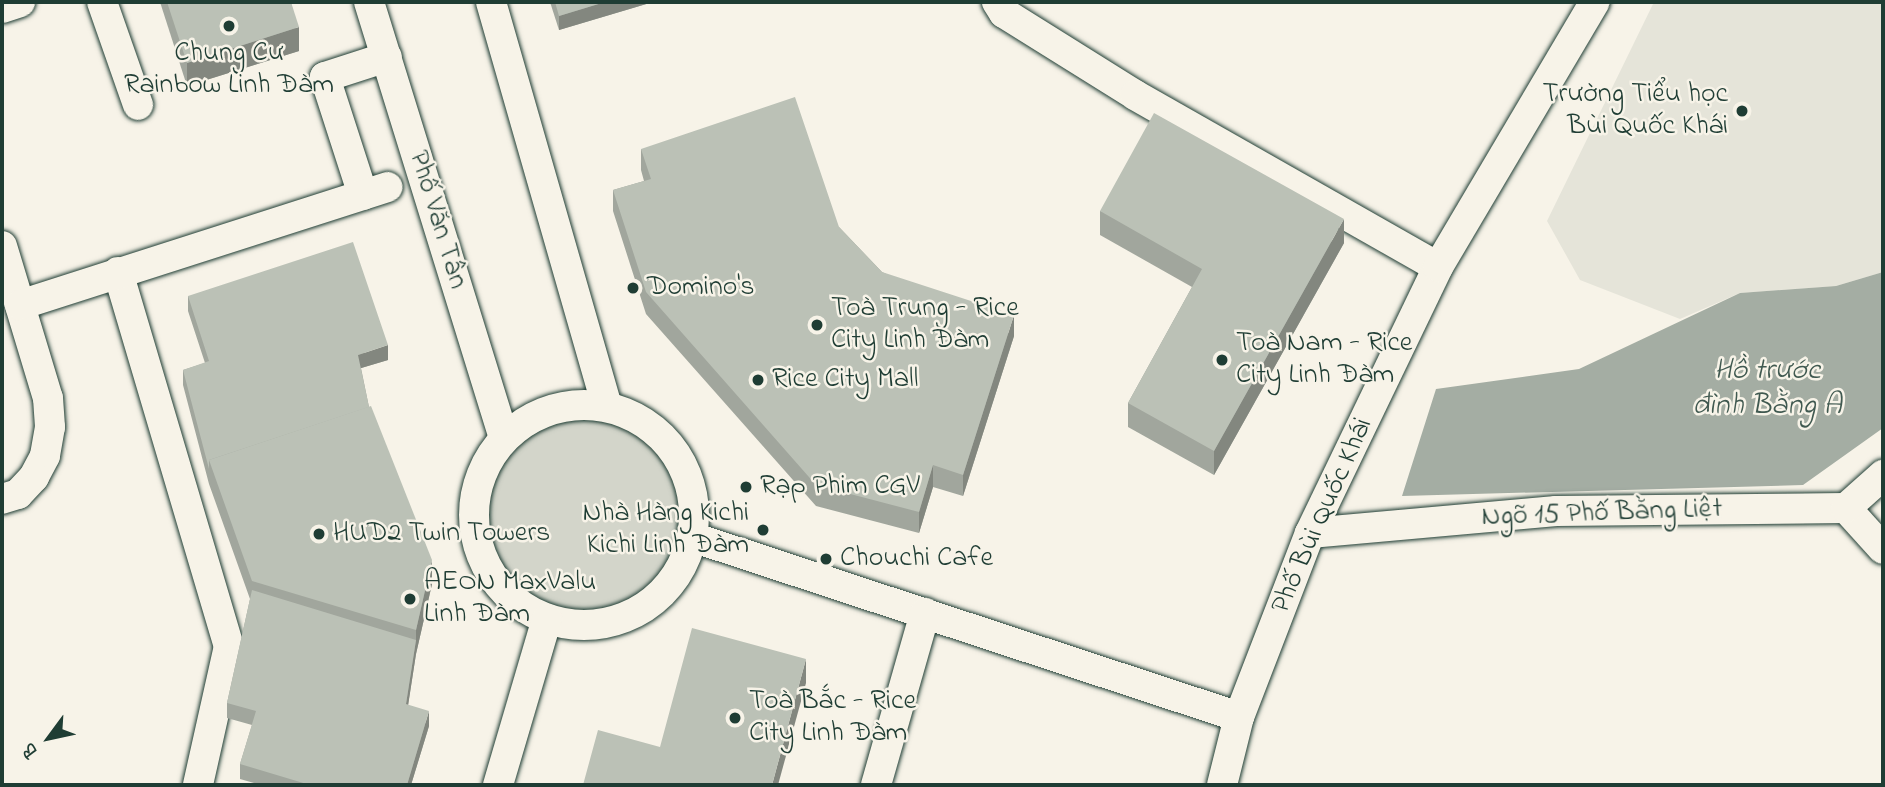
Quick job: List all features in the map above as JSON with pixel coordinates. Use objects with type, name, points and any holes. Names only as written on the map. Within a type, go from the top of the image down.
[{"type":"street","points":[[2,8],[20,2]]},
{"type":"street","points":[[102,2],[138,105]]},
{"type":"street","name":"Phố Văn Tân","points":[[369,2],[504,438]]},
{"type":"street","points":[[491,2],[607,407]]},
{"type":"street","points":[[997,2],[1004,13],[1135,95],[1438,267]]},
{"type":"street","name":"Phố Bùi Quốc Khái","points":[[1222,785],[1239,717],[1310,533],[1438,267],[1595,2]]},
{"type":"street","points":[[20,305],[376,191],[326,77],[387,57]]},
{"type":"street","points":[[2,246],[48,398],[50,427],[46,456],[34,477],[18,494],[2,499]]},
{"type":"street","points":[[118,272],[229,646],[198,785]]},
{"type":"street","points":[[558,407],[607,407],[649,425],[671,448],[687,475],[694,506],[692,537],[682,567],[663,592],[638,612],[609,623],[578,625],[547,619],[519,604],[497,582],[481,555],[474,524],[476,493],[486,463],[504,438],[529,418],[558,407]]},
{"type":"street","points":[[1883,475],[1846,508],[1883,549]]},
{"type":"street","name":"Ngõ 15 Phố Bằng Liệt","points":[[1310,533],[1556,511],[1846,508]]},
{"type":"street","points":[[692,537],[1239,717]]},
{"type":"street","points":[[876,785],[925,613]]},
{"type":"street","points":[[498,785],[547,619]]},
{"type":"shaded area","name":"Trường Tiểu học Bùi Quốc Khái","points":[[1654,2],[1883,2],[1883,272],[1836,286],[1740,293],[1680,319],[1580,280],[1547,221]]},
{"type":"shaded area","points":[[584,405],[626,413],[662,437],[686,473],[694,515],[686,557],[662,593],[626,617],[584,625],[542,617],[506,593],[482,557],[474,515],[482,473],[506,437],[542,413]]},
{"type":"water","name":"Hồ trước đình Bằng A","points":[[1883,272],[1883,428],[1803,485],[1402,496],[1436,389],[1579,369],[1740,293],[1836,286]]},
{"type":"building","name":"Chung Cư Rainbow Linh Đàm","points":[[167,2],[291,2],[299,27],[187,63]]},
{"type":"building","points":[[555,2],[605,2],[559,16]]},
{"type":"building","name":"Toà Trung - Rice City Linh Đàm","points":[[795,97],[839,227],[882,272],[1014,315],[963,475],[933,465],[919,512],[816,485],[646,292],[613,190],[651,179],[641,149]]},
{"type":"building","name":"Toà Nam - Rice City Linh Đàm","points":[[1154,113],[1344,219],[1214,451],[1128,403],[1202,269],[1100,211]]},
{"type":"building","points":[[353,242],[388,345],[358,355],[369,407],[209,460],[209,469],[183,370],[209,361],[188,296]]},
{"type":"building","points":[[371,406],[432,560],[416,630],[252,581],[209,460]]},
{"type":"building","points":[[252,590],[416,640],[406,704],[429,711],[407,785],[310,785],[240,764],[256,711],[227,703]]},
{"type":"building","name":"Toà Bắc - Rice City Linh Đàm","points":[[692,628],[806,659],[772,785],[583,785],[598,730],[660,747]]},
{"type":"place","name":"Chung Cư Rainbow Linh Đàm","points":[[229,26]]},
{"type":"place","name":"Trường Tiểu học Bùi Quốc Khái","points":[[1742,111]]},
{"type":"place","name":"Domino's","points":[[633,288]]},
{"type":"place","name":"Toà Trung - Rice City Linh Đàm","points":[[817,325]]},
{"type":"place","name":"Toà Nam - Rice City Linh Đàm","points":[[1222,360]]},
{"type":"place","name":"Rice City Mall","points":[[758,380]]},
{"type":"place","name":"Rạp Phim CGV","points":[[746,487]]},
{"type":"place","name":"Nhà Hàng Kichi Kichi Linh Đàm","points":[[763,530]]},
{"type":"place","name":"HUD2 Twin Towers","points":[[319,534]]},
{"type":"place","name":"Chouchi Cafe","points":[[826,559]]},
{"type":"place","name":"AEON MaxValu Linh Đàm","points":[[410,599]]},
{"type":"place","name":"Toà Bắc - Rice City Linh Đàm","points":[[735,718]]}]
